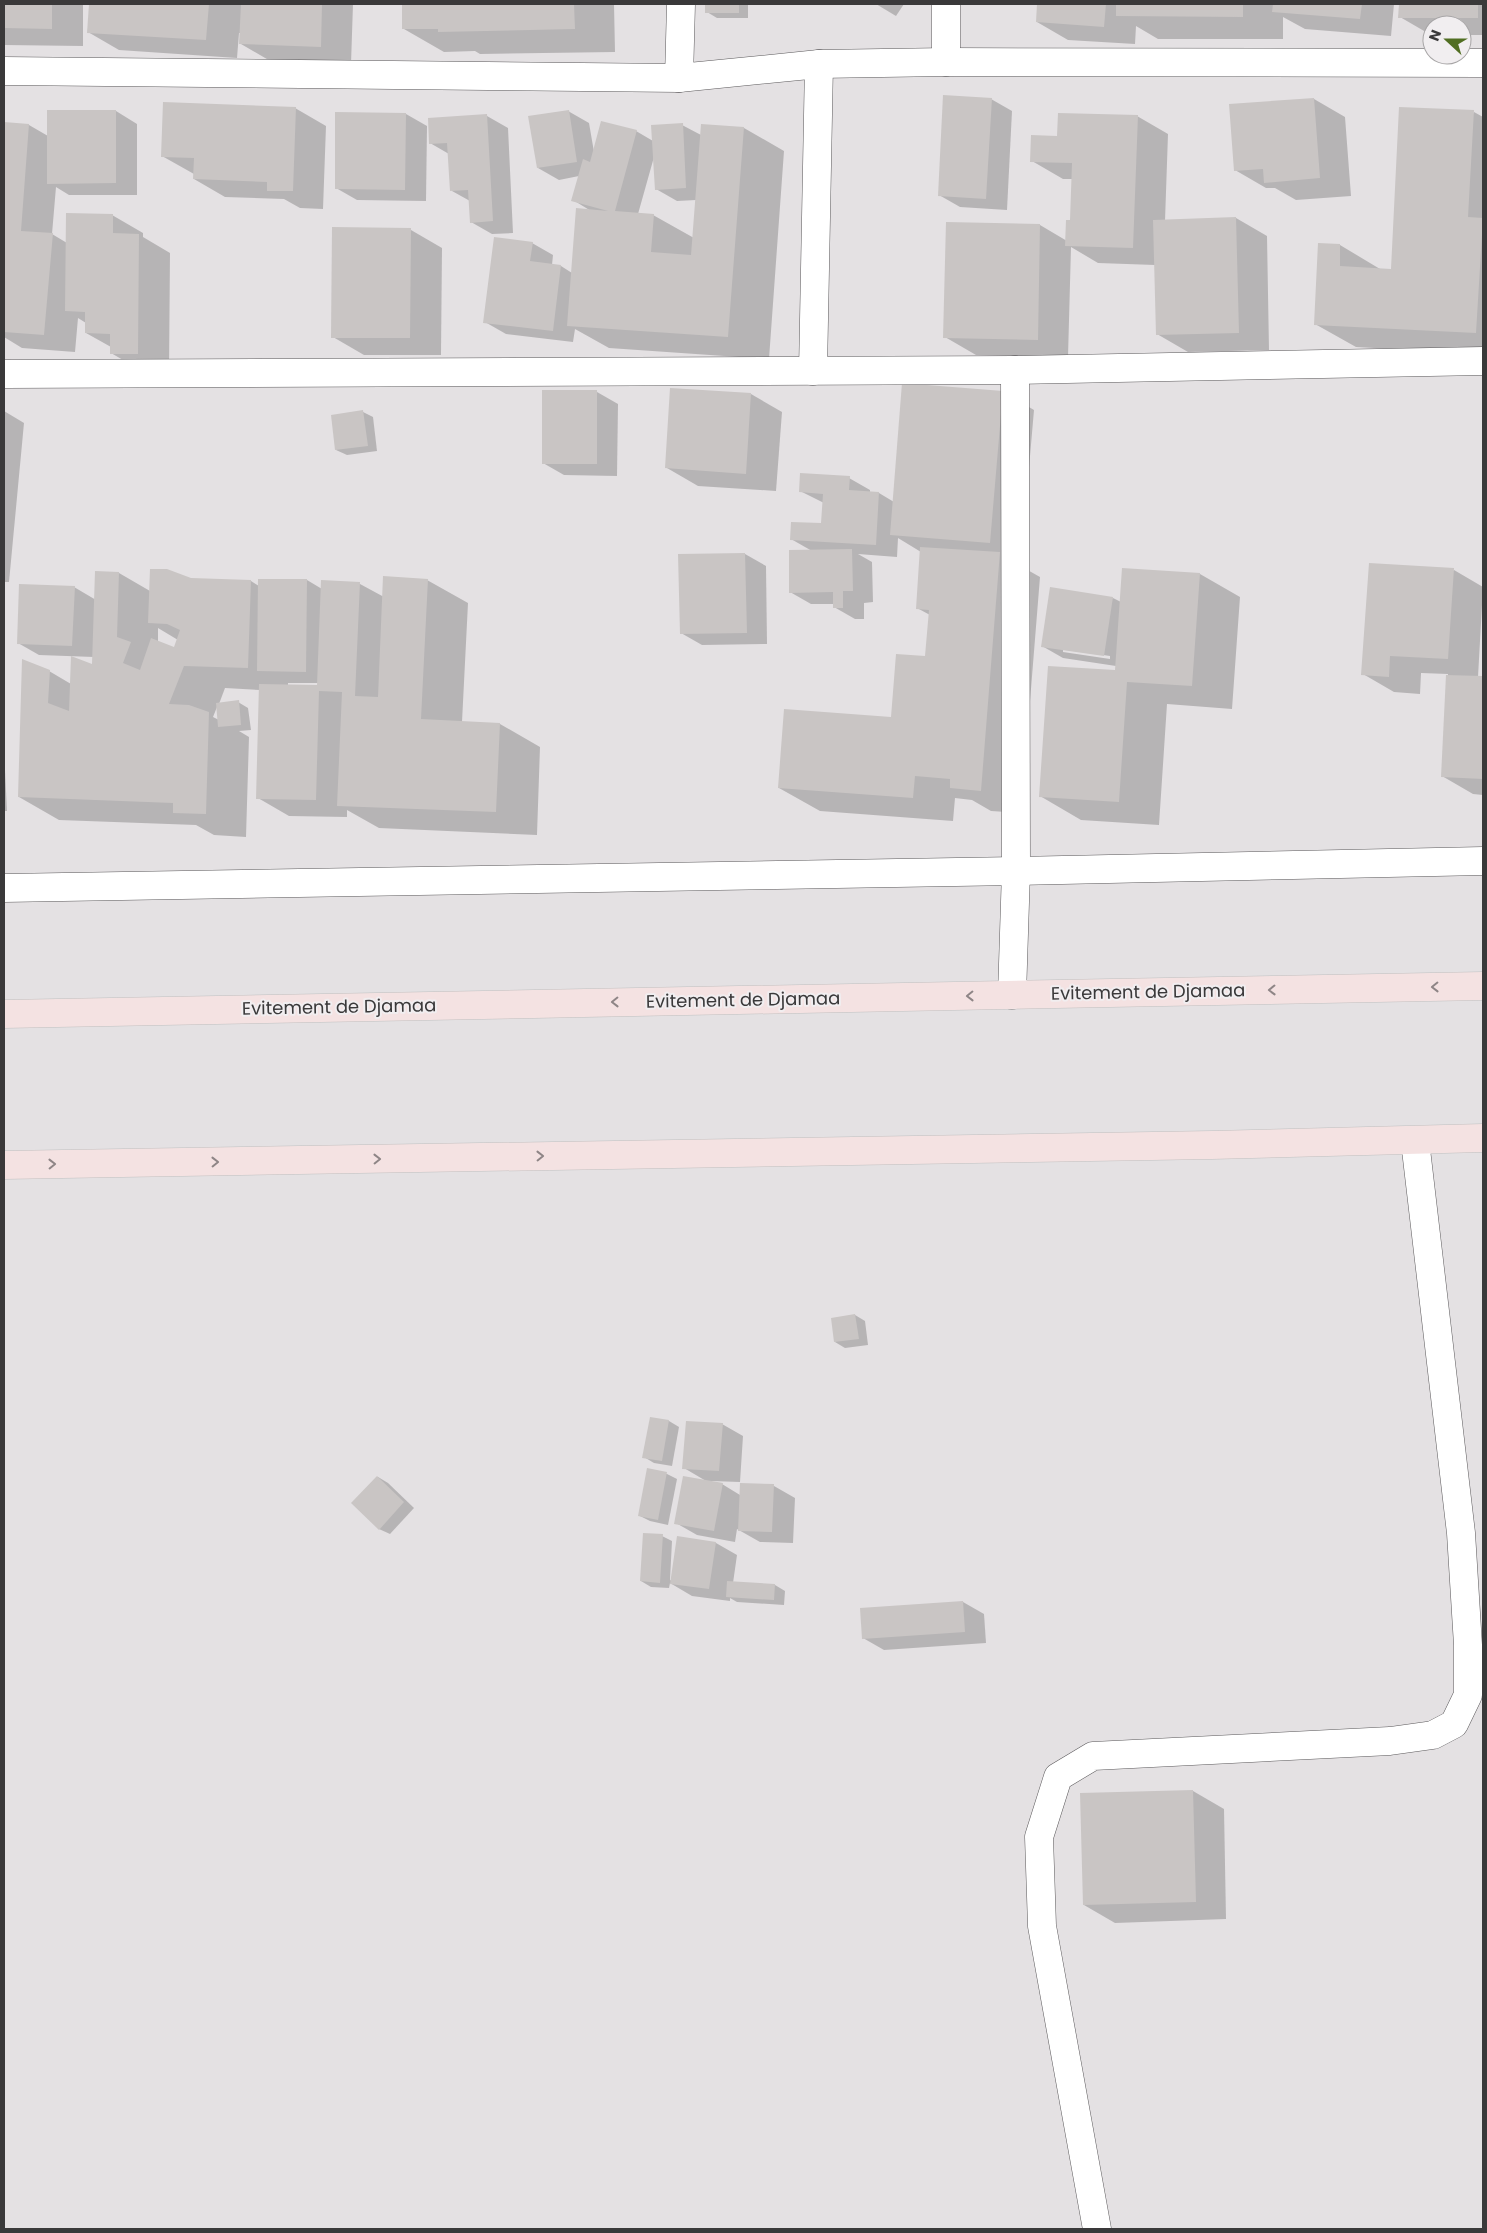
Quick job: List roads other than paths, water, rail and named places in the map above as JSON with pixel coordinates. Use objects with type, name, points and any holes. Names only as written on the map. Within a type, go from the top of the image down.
[{"type":"main road","name":"Evitement de Djamaa","points":[[4,1014],[1483,986]]},
{"type":"main road","points":[[4,1165],[1483,1138]]},
{"type":"street","points":[[679,78],[681,4]]},
{"type":"street","points":[[946,4],[946,62]]},
{"type":"street","points":[[4,71],[679,78],[819,64],[946,62],[1483,63]]},
{"type":"street","points":[[813,371],[819,64]]},
{"type":"street","points":[[4,374],[1015,370],[1483,361]]},
{"type":"street","points":[[1012,995],[1016,871],[1015,370]]},
{"type":"street","points":[[4,888],[1483,861]]},
{"type":"street","points":[[1097,2229],[1042,1926],[1039,1837],[1058,1778],[1093,1756],[1390,1741],[1433,1735],[1454,1724],[1468,1695],[1468,1645],[1461,1533],[1415,1140]]}]
